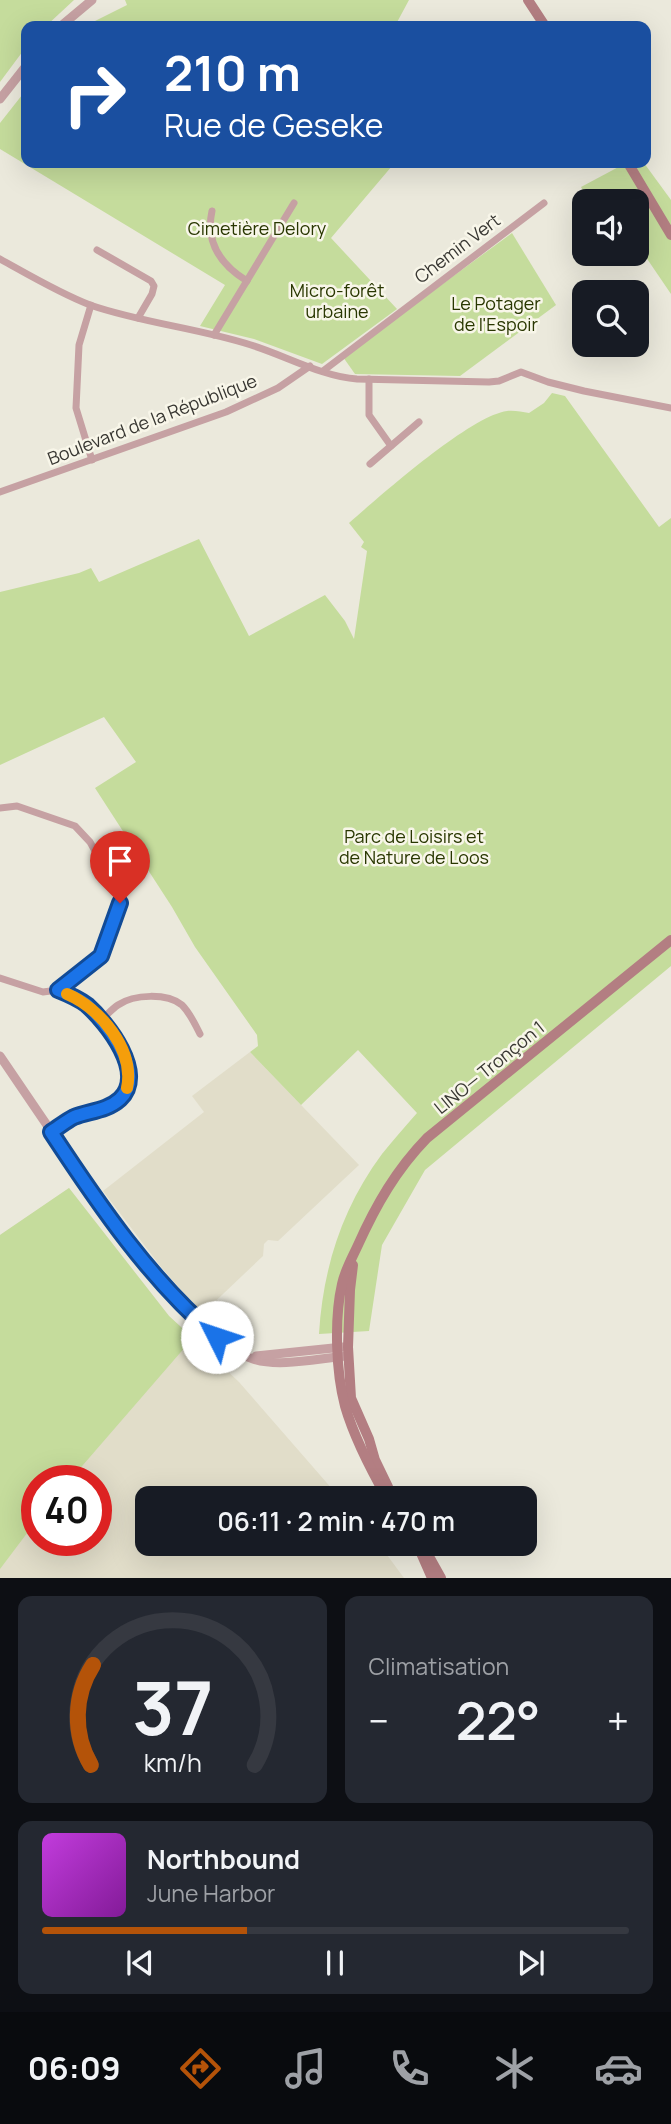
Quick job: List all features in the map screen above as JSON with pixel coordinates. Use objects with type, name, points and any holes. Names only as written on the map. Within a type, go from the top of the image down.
[{"type":"main road","points":[[528,0],[542,21]]},
{"type":"main road","points":[[631,168],[671,235]]},
{"type":"main road","name":"LINO— Tronçon 1","points":[[343,1352],[358,1244],[387,1187],[406,1161],[427,1138],[671,940]]},
{"type":"main road","points":[[343,1352],[347,1412],[380,1486]]},
{"type":"main road","points":[[343,1352],[353,1406],[388,1486]]},
{"type":"main road","points":[[422,1556],[432,1578]]},
{"type":"main road","points":[[429,1556],[441,1578]]},
{"type":"street","points":[[67,21],[92,0]]},
{"type":"street","points":[[0,99],[21,72]]},
{"type":"street","points":[[214,335],[294,203]]},
{"type":"street","name":"Chemin Vert","points":[[323,370],[544,203]]},
{"type":"street","points":[[212,211],[210,229],[214,248],[229,268],[247,281]]},
{"type":"street","points":[[97,250],[151,281],[154,286],[152,294],[138,318]]},
{"type":"street","points":[[0,259],[62,293],[91,305],[248,344],[350,379],[489,382],[521,372],[584,391],[671,408]]},
{"type":"street","points":[[91,305],[79,345],[76,408],[92,460]]},
{"type":"street","name":"Boulevard de la République","points":[[0,492],[246,404],[310,366]]},
{"type":"street","points":[[369,379],[369,415],[391,446]]},
{"type":"street","points":[[370,464],[419,422]]},
{"type":"street","points":[[0,808],[17,806],[75,826],[90,842],[119,891],[120,903],[101,956],[58,990],[43,992],[0,978]]},
{"type":"street","points":[[51,1132],[74,1117],[114,1103],[126,1089],[128,1074],[124,1056],[115,1037],[101,1020],[79,999],[58,990]]},
{"type":"street","points":[[101,1020],[117,1005],[128,1000],[166,998],[186,1009],[200,1034]]},
{"type":"street","points":[[0,1056],[90,1189],[167,1290],[194,1317],[234,1351],[251,1359],[267,1362],[343,1352]]},
{"type":"shaded area","points":[[250,1052],[359,1165],[278,1241],[268,1240],[264,1244],[263,1256],[202,1314],[161,1267],[103,1191],[204,1112],[192,1096]]},
{"type":"shaded area","points":[[69,1188],[169,1316],[239,1382],[330,1486],[135,1486],[135,1556],[388,1556],[404,1578],[0,1578],[0,1235]]},
{"type":"green space","points":[[0,0],[74,0],[51,21],[21,21],[21,54],[0,82]]},
{"type":"green space","points":[[125,0],[409,0],[398,21],[95,21],[127,5]]},
{"type":"green space","name":"Cimetière Delory","points":[[21,96],[21,162],[0,149],[0,123]]},
{"type":"green space","name":"Cimetière Delory","points":[[31,168],[390,168],[331,238],[397,309],[322,364],[254,339],[200,326],[225,285]]},
{"type":"green space","points":[[617,168],[648,168],[671,200],[671,294],[649,262],[649,189],[581,187]]},
{"type":"green space","name":"Le Potager de l'Espoir","points":[[512,233],[556,305],[460,376],[355,374],[343,357]]},
{"type":"green space","name":"Parc de Loisirs et de Nature de Loos","points":[[552,393],[565,396],[659,527],[671,518],[671,966],[425,1170],[382,1245],[369,1331],[319,1334],[330,1262],[346,1217],[382,1154],[417,1113],[358,1050],[301,1105],[250,1052],[258,1046],[257,1035],[195,947],[95,788],[136,762],[104,717],[0,765],[0,592],[91,568],[99,582],[199,539],[249,636],[325,595],[345,621],[354,639],[367,551],[361,547],[364,542],[349,523],[426,459],[471,427],[507,411],[529,413],[544,403]]},
{"type":"green space","points":[[69,1188],[169,1316],[193,1338],[83,1465],[21,1465],[21,1541],[0,1569],[0,1235]]},
{"type":"slow traffic","points":[[67,994],[86,1005],[115,1037],[127,1065],[127,1088]]},
{"type":"route","points":[[120,903],[101,956],[58,990],[86,1005],[115,1037],[127,1065],[126,1089],[124,1095],[114,1103],[74,1117],[51,1132],[160,1282],[178,1303],[217,1337]]},
{"type":"park label","name":"Micro-forêt urbaine","points":[[337,300]]}]
